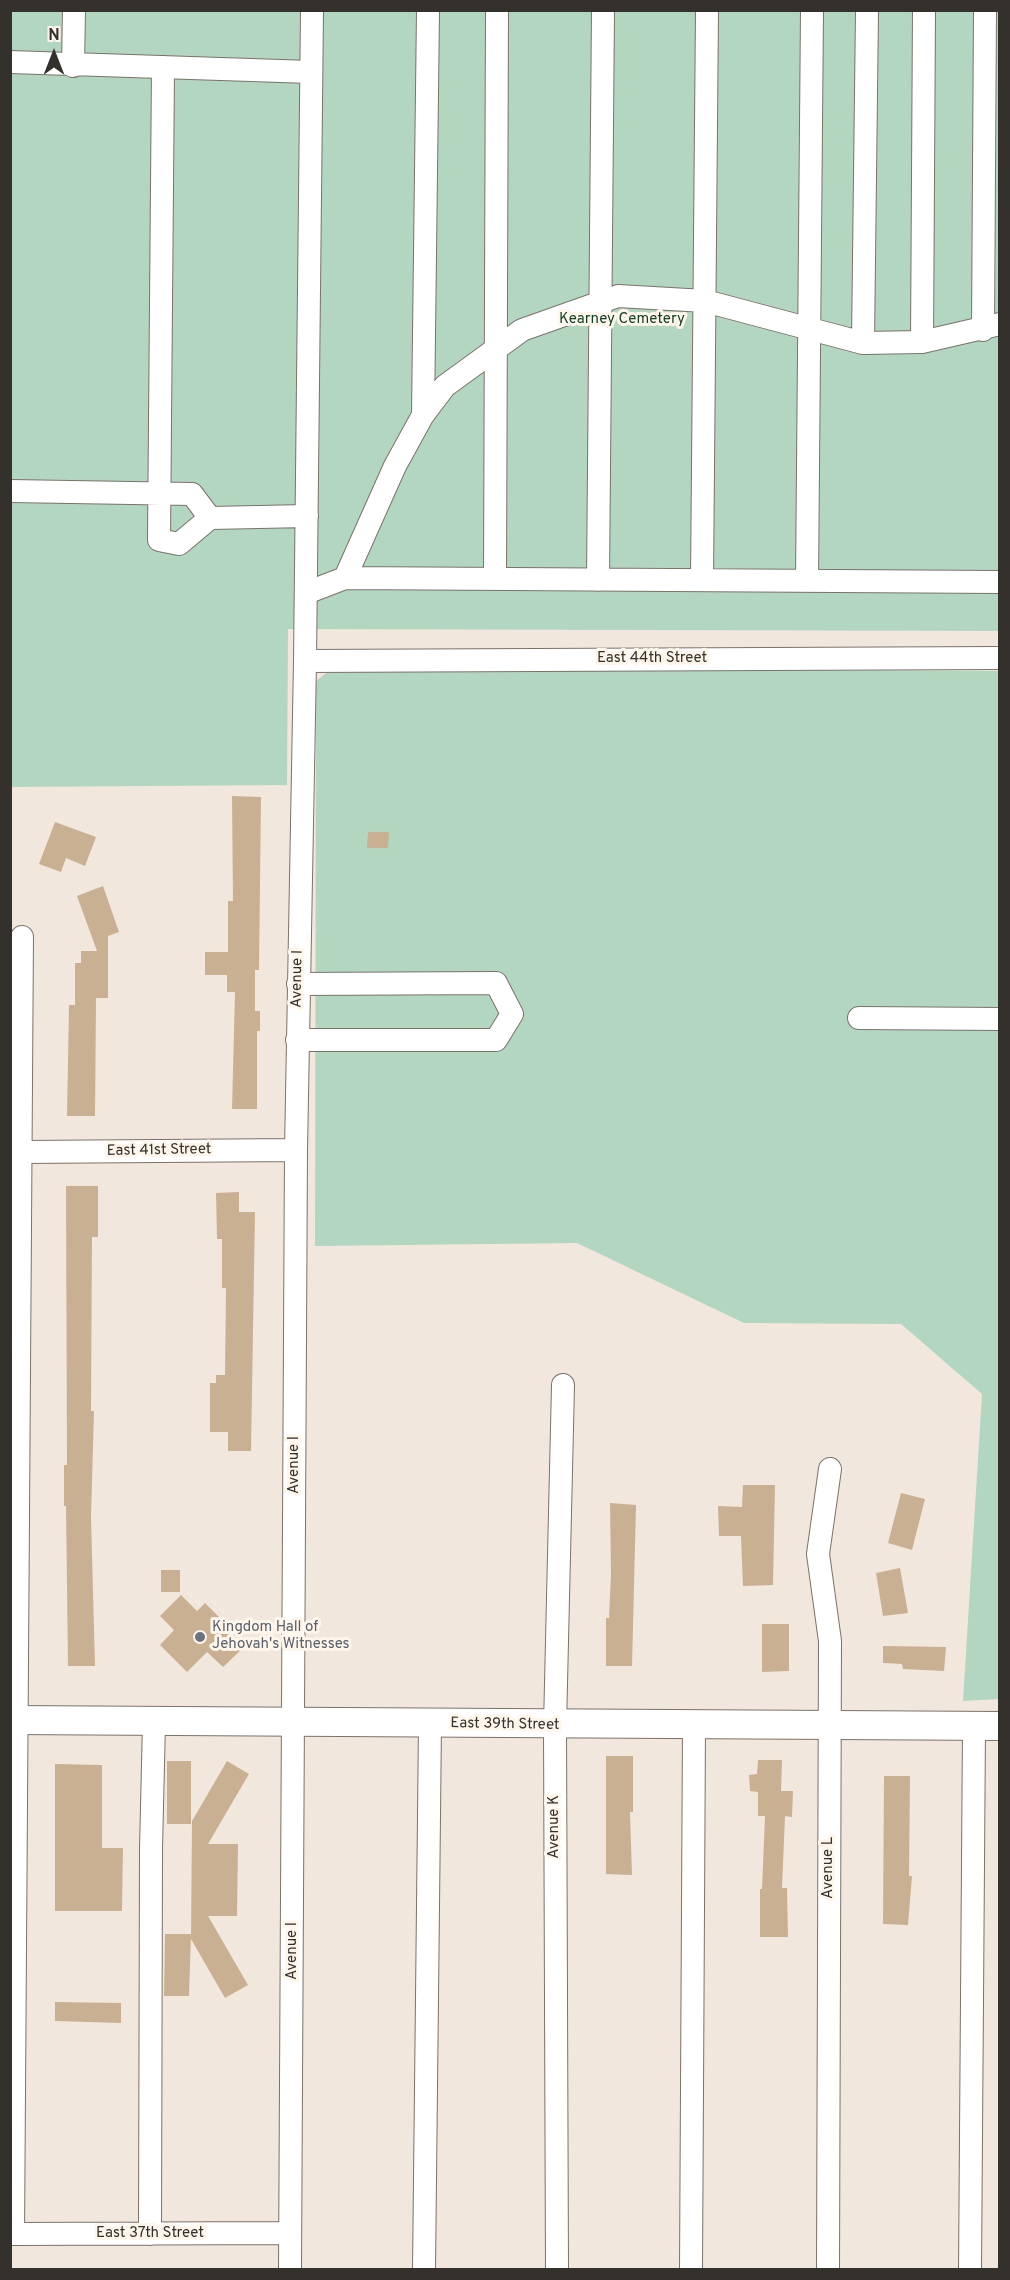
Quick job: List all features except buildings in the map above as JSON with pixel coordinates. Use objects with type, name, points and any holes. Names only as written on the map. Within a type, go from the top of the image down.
[{"type":"main road","name":"East 39th Street","points":[[13,1720],[987,1727]]},
{"type":"street","points":[[73,66],[74,10]]},
{"type":"street","name":"Avenue I","points":[[290,2270],[297,1040],[306,593],[312,10]]},
{"type":"street","points":[[423,415],[428,10]]},
{"type":"street","points":[[495,579],[497,10]]},
{"type":"street","points":[[598,580],[603,10]]},
{"type":"street","points":[[702,580],[707,10]]},
{"type":"street","points":[[807,581],[812,10]]},
{"type":"street","points":[[863,343],[867,10]]},
{"type":"street","points":[[922,342],[924,10]]},
{"type":"street","points":[[345,578],[395,466],[423,415],[445,386],[522,330],[618,296],[705,301],[863,343],[922,342],[991,327],[985,10]]},
{"type":"street","points":[[10,62],[73,66],[312,72]]},
{"type":"street","points":[[163,67],[159,540],[179,544],[210,518],[307,516]]},
{"type":"street","points":[[10,491],[192,494],[210,518]]},
{"type":"street","points":[[306,593],[345,578],[999,582]]},
{"type":"street","name":"East 44th Street","points":[[305,661],[999,658]]},
{"type":"street","points":[[12,2234],[15,1313],[22,1152],[22,937]]},
{"type":"street","points":[[297,1040],[496,1040],[512,1014],[496,983],[298,984]]},
{"type":"street","points":[[859,1018],[999,1019]]},
{"type":"street","name":"East 41st Street","points":[[22,1152],[296,1150]]},
{"type":"street","name":"Avenue K","points":[[557,2270],[555,1725],[563,1385]]},
{"type":"street","name":"Avenue L","points":[[828,2270],[830,1641],[818,1554],[830,1469]]},
{"type":"street","points":[[150,2234],[151,1849],[154,1722]]},
{"type":"street","points":[[424,2270],[430,1724]]},
{"type":"street","points":[[691,2270],[694,1726]]},
{"type":"street","points":[[970,2270],[987,1727]]},
{"type":"street","name":"East 37th Street","points":[[12,2234],[290,2233]]},
{"type":"green space","name":"Kearney Cemetery","points":[[10,11],[999,11],[999,631],[288,629],[287,785],[11,787]]},
{"type":"green space","points":[[349,668],[999,671],[999,1699],[963,1701],[982,1394],[901,1324],[744,1323],[577,1243],[315,1246],[316,681],[330,670]]},
{"type":"place","name":"Kingdom Hall of Jehovah's Witnesses","points":[[200,1637]]}]
